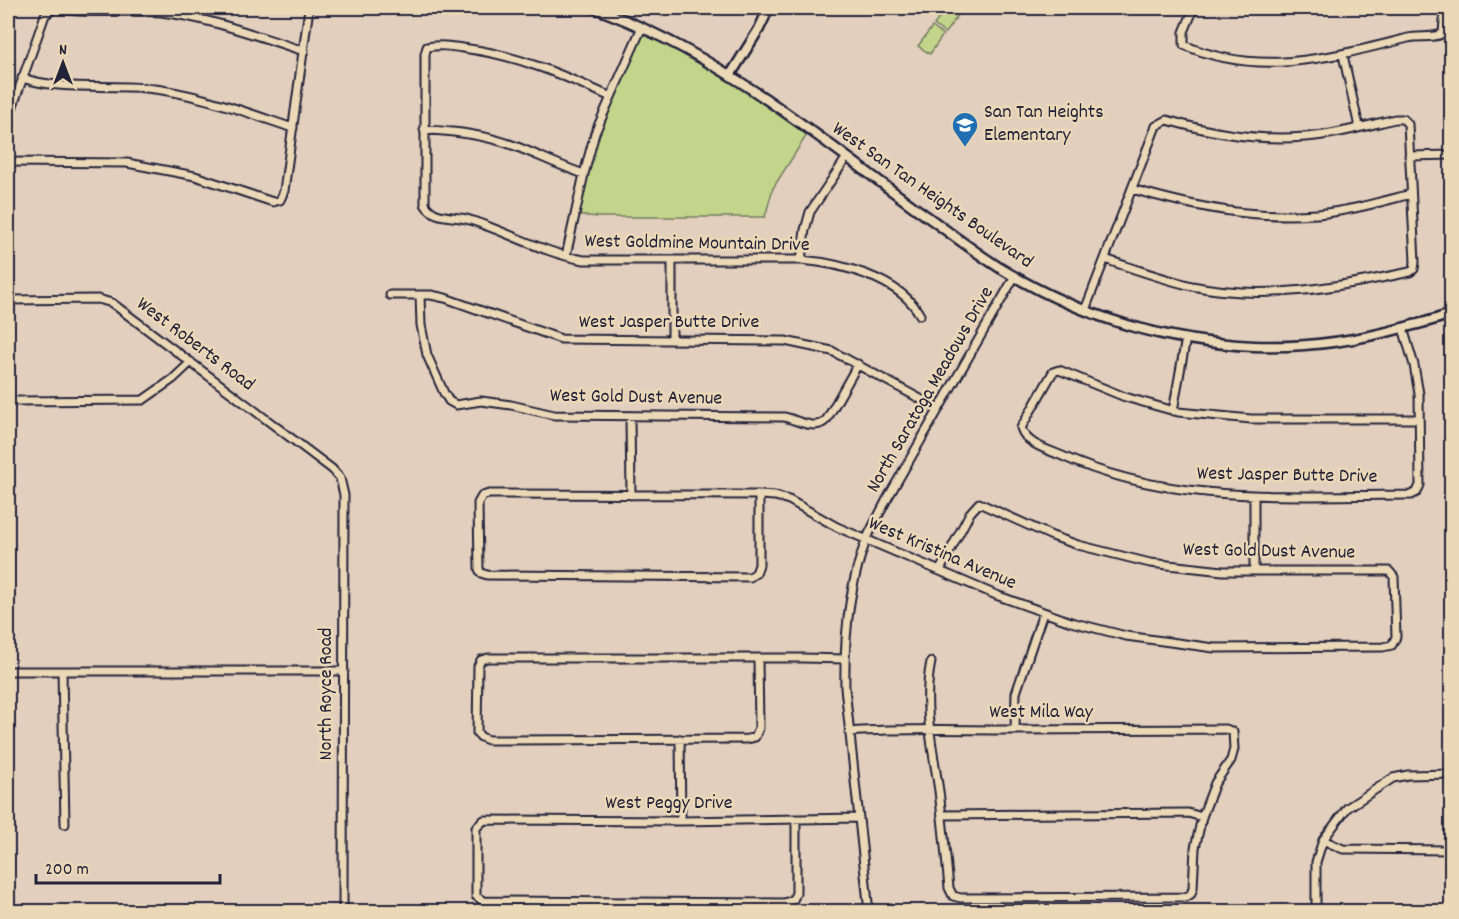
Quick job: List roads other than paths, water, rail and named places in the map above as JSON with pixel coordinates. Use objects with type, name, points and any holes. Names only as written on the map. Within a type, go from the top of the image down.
[{"type":"street","points":[[8,120],[45,15],[54,8],[164,12],[212,22],[304,51]]},
{"type":"street","points":[[8,162],[127,163],[195,176],[273,202],[280,200],[284,191],[309,8]]},
{"type":"street","name":"West San Tan Heights Boulevard","points":[[594,8],[642,27],[731,74],[972,249],[1015,276],[1085,310],[1155,333],[1243,345],[1281,347],[1369,338],[1452,313]]},
{"type":"street","points":[[731,74],[759,29],[769,8]]},
{"type":"street","points":[[1194,8],[1184,32],[1184,45],[1232,58],[1263,62],[1298,62],[1412,37],[1439,36],[1443,33],[1445,8]]},
{"type":"street","points":[[566,256],[595,133],[642,27]]},
{"type":"street","points":[[584,174],[515,146],[482,136],[424,130],[425,54],[428,47],[437,45],[510,57],[537,65],[611,97]]},
{"type":"street","points":[[1342,54],[1359,127]]},
{"type":"street","points":[[22,78],[45,85],[145,88],[171,92],[223,104],[293,128]]},
{"type":"street","points":[[1085,310],[1156,126],[1162,121],[1167,120],[1213,132],[1277,138],[1306,137],[1395,118],[1403,119],[1408,124],[1414,269],[1410,272],[1328,288],[1295,292],[1258,291],[1194,286],[1154,276],[1105,259]]},
{"type":"street","name":"West Goldmine Mountain Drive","points":[[424,130],[425,204],[435,215],[466,219],[566,256],[584,260],[801,260],[835,265],[882,282],[906,297],[920,315]]},
{"type":"street","points":[[1409,156],[1452,155]]},
{"type":"street","points":[[801,260],[810,212],[847,157]]},
{"type":"street","points":[[1132,189],[1182,204],[1265,215],[1319,214],[1411,194]]},
{"type":"street","points":[[672,261],[672,340]]},
{"type":"street","name":"North Saratoga Meadows Drive","points":[[869,912],[849,732],[844,659],[851,602],[867,540],[886,501],[1015,276]]},
{"type":"street","name":"West Jasper Butte Drive","points":[[390,295],[446,298],[561,339],[785,341],[832,351],[939,409]]},
{"type":"street","name":"West Gold Dust Avenue","points":[[420,295],[427,355],[449,401],[456,405],[481,401],[554,415],[784,417],[815,426],[823,424],[858,364]]},
{"type":"street","name":"West Roberts Road","points":[[8,300],[99,299],[112,303],[332,469],[340,478]]},
{"type":"street","points":[[1186,338],[1173,411],[1213,417],[1251,419],[1418,419],[1417,379],[1403,328]]},
{"type":"street","points":[[13,401],[143,400],[173,379],[190,362]]},
{"type":"street","name":"West Jasper Butte Drive","points":[[1173,411],[1125,398],[1059,370],[1053,372],[1021,428],[1023,435],[1029,441],[1068,459],[1111,475],[1174,490],[1254,496],[1411,495],[1417,492],[1420,485],[1418,419]]},
{"type":"street","points":[[630,417],[631,495]]},
{"type":"street","name":"North Royce Road","points":[[340,478],[344,495],[343,912]]},
{"type":"street","name":"West Kristina Avenue","points":[[759,495],[759,566],[756,573],[750,577],[487,575],[481,573],[479,569],[478,503],[482,496],[489,494],[759,495],[775,496],[789,500],[837,527],[996,595],[1043,613],[1126,636],[1204,647],[1383,647],[1392,645]]},
{"type":"street","points":[[1254,496],[1254,571]]},
{"type":"street","name":"West Gold Dust Avenue","points":[[940,570],[970,513],[979,503],[1052,536],[1149,563],[1197,569],[1254,571],[1389,571],[1394,577],[1396,637],[1392,645]]},
{"type":"street","points":[[1015,730],[1016,693],[1043,613]]},
{"type":"street","points":[[758,658],[759,728],[755,736],[748,739],[488,740],[481,738],[477,733],[478,666],[481,660],[500,658],[758,658],[844,659]]},
{"type":"street","points":[[931,662],[928,678],[930,730],[949,888],[953,896],[961,898],[1186,897],[1191,894],[1193,888],[1195,848],[1202,817],[1188,813],[942,815]]},
{"type":"street","points":[[8,671],[344,671]]},
{"type":"street","points":[[62,671],[65,824]]},
{"type":"street","name":"West Mila Way","points":[[849,732],[1226,729],[1233,732],[1234,749],[1231,760],[1215,783],[1202,817]]},
{"type":"street","points":[[680,739],[681,821]]},
{"type":"street","points":[[1316,912],[1316,862],[1323,840],[1347,808],[1393,778],[1408,775],[1452,774]]},
{"type":"street","name":"West Peggy Drive","points":[[796,820],[796,893],[793,900],[784,903],[483,902],[476,896],[476,828],[484,820],[859,819]]},
{"type":"street","points":[[1323,840],[1343,849],[1452,850]]},
{"type":"place","name":"San Tan Heights Elementary","points":[[965,148]]}]
